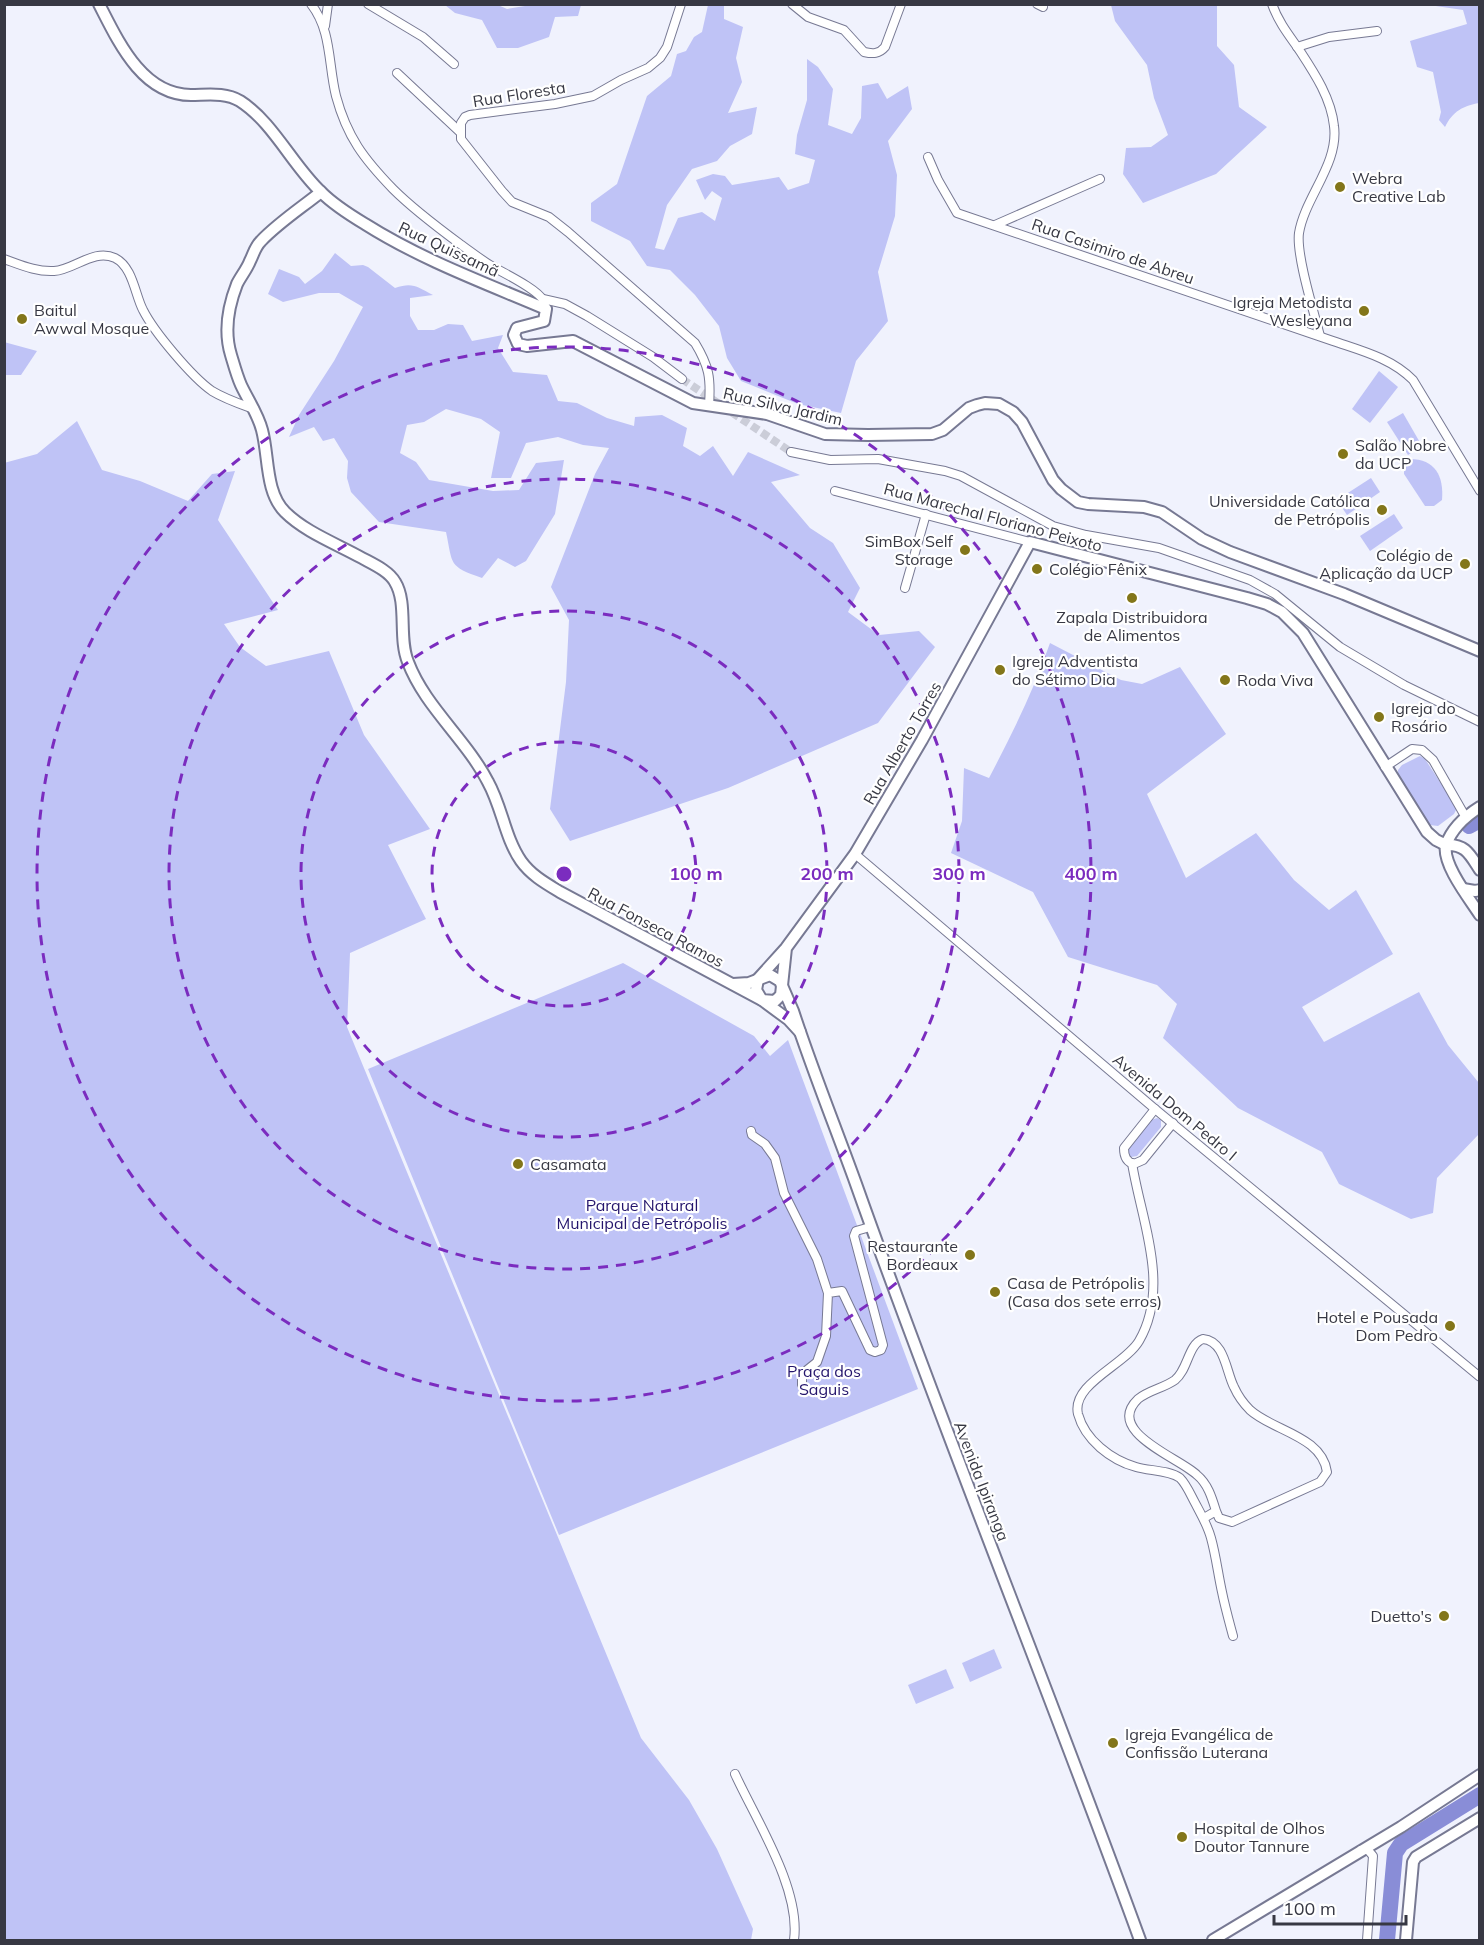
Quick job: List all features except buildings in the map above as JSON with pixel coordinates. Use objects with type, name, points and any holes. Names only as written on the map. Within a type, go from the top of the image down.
[{"type":"main road","name":"Rua Quissamã","points":[[99,4],[128,55],[145,76],[160,87],[177,94],[218,94],[239,100],[259,118],[321,192],[348,214],[416,253],[545,304]]},
{"type":"main road","points":[[254,409],[241,384],[230,352],[227,336],[230,307],[238,284],[259,243],[321,192]]},
{"type":"main road","points":[[545,304],[544,321],[517,328],[514,335],[518,344],[527,346],[573,341],[678,397],[693,403],[709,405]]},
{"type":"main road","name":"Rua Silva Jardim","points":[[709,405],[767,414],[825,434],[915,435],[938,432],[969,408],[985,403],[999,404],[1013,412],[1022,422],[1053,480],[1078,502],[1144,507],[1162,512],[1202,539],[1230,552],[1344,594],[1479,651]]},
{"type":"main road","name":"Rua Fonseca Ramos","points":[[254,409],[262,429],[272,488],[277,502],[285,512],[300,524],[378,567],[395,580],[400,592],[406,659],[415,678],[447,724],[466,746],[489,782],[513,844],[529,871],[560,892],[762,1000]]},
{"type":"main road","name":"Rua Marechal Floriano Peixoto","points":[[1030,542],[1247,598],[1267,604],[1282,612],[1303,633],[1427,832],[1446,845],[1466,850],[1479,870]]},
{"type":"main road","name":"Rua Alberto Torres","points":[[758,979],[786,948],[855,854],[922,740],[1030,542]]},
{"type":"main road","points":[[1479,807],[1465,816],[1449,836],[1445,851],[1449,864],[1463,889],[1476,900],[1479,915]]},
{"type":"main road","points":[[1463,889],[1479,890]]},
{"type":"main road","points":[[782,986],[774,976],[766,975],[758,979],[756,990],[762,1000],[769,1001],[778,998],[782,991],[786,948]]},
{"type":"main road","name":"Rua Fonseca Ramos","points":[[730,984],[749,983],[758,979]]},
{"type":"main road","name":"Avenida Ipiranga","points":[[782,986],[870,1227],[1068,1745],[1140,1941]]},
{"type":"main road","name":"Avenida Ipiranga","points":[[762,1000],[800,1032]]},
{"type":"main road","points":[[1213,1941],[1401,1827],[1479,1775]]},
{"type":"main road","points":[[1406,1941],[1413,1862],[1416,1857],[1479,1818]]},
{"type":"street","points":[[311,4],[325,26]]},
{"type":"street","points":[[328,4],[325,26],[336,94],[351,138],[362,155],[393,189],[465,248],[522,283],[545,304],[566,304],[653,357],[682,379]]},
{"type":"street","points":[[368,4],[423,38],[454,64]]},
{"type":"street","name":"Rua Floresta","points":[[460,132],[461,123],[465,117],[470,115],[555,104],[593,96],[648,68],[660,58],[666,47],[681,4]]},
{"type":"street","points":[[792,4],[808,17],[844,30],[864,52],[873,54],[881,52],[885,47],[901,4]]},
{"type":"street","points":[[1272,4],[1282,26],[1317,78],[1332,113],[1335,127],[1334,144],[1299,234],[1300,249],[1320,336]]},
{"type":"street","points":[[1297,47],[1329,37],[1377,31]]},
{"type":"street","points":[[397,73],[460,132],[465,147],[512,202],[549,218],[562,227],[695,343],[705,359],[711,378],[709,405]]},
{"type":"street","name":"Rua Casimiro de Abreu","points":[[928,157],[957,213],[1320,336],[1401,367],[1413,380],[1478,487]]},
{"type":"street","points":[[995,225],[1100,179]]},
{"type":"street","points":[[4,260],[36,270],[56,271],[93,257],[116,258],[125,267],[150,323],[172,351],[210,389],[223,398],[254,409]]},
{"type":"street","points":[[791,452],[830,460],[878,459],[945,471],[961,477],[1053,526],[1086,535],[1159,548],[1250,580],[1275,594],[1340,647],[1404,685],[1479,722]]},
{"type":"street","name":"Rua Marechal Floriano Peixoto","points":[[835,491],[1030,542]]},
{"type":"street","points":[[905,588],[926,514]]},
{"type":"street","points":[[1385,767],[1413,749],[1422,750],[1433,760],[1465,816]]},
{"type":"street","name":"Avenida Dom Pedro I","points":[[855,854],[1155,1109],[1479,1377]]},
{"type":"street","points":[[1155,1109],[1124,1148],[1125,1158],[1132,1164],[1151,1252],[1152,1304],[1148,1321],[1139,1342],[1125,1358],[1090,1384],[1079,1398],[1077,1408],[1083,1428],[1096,1444],[1112,1457],[1135,1467],[1179,1478],[1186,1485],[1204,1518],[1211,1539],[1233,1636]]},
{"type":"street","points":[[1132,1164],[1143,1160],[1173,1123]]},
{"type":"street","points":[[751,1131],[752,1135],[765,1144],[775,1158],[784,1192],[817,1259],[828,1293],[826,1336],[817,1362],[802,1374],[802,1385]]},
{"type":"street","points":[[828,1293],[842,1291],[870,1350],[875,1352],[881,1350],[882,1337],[854,1236],[855,1231],[870,1227]]},
{"type":"street","points":[[1203,1338],[1212,1341],[1222,1354],[1233,1385],[1245,1404],[1262,1420],[1300,1437],[1315,1449],[1323,1460],[1327,1472],[1320,1482],[1232,1522],[1219,1518],[1216,1511],[1210,1491],[1200,1477],[1189,1468],[1150,1446],[1138,1436],[1131,1422],[1131,1410],[1138,1400],[1147,1393],[1177,1379],[1195,1344],[1203,1338]]},
{"type":"street","points":[[1204,1518],[1216,1511]]},
{"type":"street","points":[[735,1774],[773,1852],[789,1893],[796,1926],[794,1941]]},
{"type":"street","points":[[1361,1850],[1368,1850],[1374,1856],[1367,1941]]},
{"type":"green space","points":[[445,5],[498,5],[507,9],[531,5],[581,5],[578,16],[555,17],[549,37],[518,48],[497,48],[482,20],[455,13]]},
{"type":"green space","points":[[708,5],[724,5],[724,19],[743,27],[736,58],[742,82],[728,113],[757,107],[752,134],[730,146],[717,161],[692,169],[667,205],[655,248],[664,250],[678,218],[702,212],[715,221],[722,198],[712,191],[705,200],[696,180],[713,174],[725,176],[732,185],[779,177],[788,190],[809,183],[815,160],[795,154],[797,135],[807,100],[807,59],[818,67],[833,89],[828,125],[852,134],[861,118],[862,86],[878,83],[887,99],[908,86],[912,109],[888,141],[897,175],[895,216],[878,272],[888,321],[856,361],[841,413],[798,404],[741,381],[727,358],[719,326],[695,295],[670,270],[647,266],[630,241],[591,221],[591,203],[617,184],[647,96],[671,76],[677,54],[686,51],[694,37],[702,32]]},
{"type":"green space","points":[[1111,5],[1217,5],[1217,46],[1234,65],[1239,107],[1267,127],[1216,174],[1143,203],[1123,174],[1126,148],[1151,147],[1168,135],[1154,98],[1147,65],[1115,21]]},
{"type":"green space","points":[[1429,5],[1479,5],[1479,103],[1459,110],[1445,127],[1439,120],[1441,112],[1433,72],[1417,67],[1410,41],[1467,24],[1463,10]]},
{"type":"green space","points":[[335,253],[351,266],[368,267],[395,288],[411,285],[433,295],[410,298],[410,316],[418,330],[434,330],[448,324],[463,325],[472,341],[503,335],[498,348],[513,372],[547,375],[558,401],[577,403],[607,418],[634,426],[635,417],[662,415],[687,428],[683,446],[700,456],[713,446],[733,476],[748,452],[800,475],[771,482],[810,528],[833,543],[860,588],[848,612],[879,635],[919,631],[935,647],[878,723],[728,788],[570,841],[550,809],[566,682],[569,620],[551,587],[595,474],[609,448],[583,445],[558,437],[526,443],[511,478],[491,478],[500,432],[481,419],[446,409],[424,422],[407,425],[400,453],[416,462],[429,480],[493,491],[519,490],[536,463],[564,460],[555,514],[526,561],[515,567],[498,558],[482,578],[463,570],[454,563],[446,532],[379,522],[351,492],[347,478],[348,461],[334,438],[323,441],[314,427],[289,437],[299,415],[334,361],[363,307],[339,293],[319,293],[283,302],[268,294],[279,269],[299,277],[305,284],[322,271]]},
{"type":"green space","points":[[4,342],[37,351],[21,375],[5,375]]},
{"type":"green space","points":[[1379,371],[1398,387],[1370,423],[1352,409]]},
{"type":"green space","points":[[1403,413],[1422,446],[1408,455],[1387,422]]},
{"type":"green space","points":[[77,421],[102,470],[140,481],[188,501],[212,474],[235,471],[218,520],[278,610],[224,624],[240,647],[266,666],[329,651],[364,735],[430,829],[388,845],[426,919],[350,953],[347,1027],[641,1738],[689,1800],[717,1849],[753,1929],[751,1940],[5,1940],[4,463],[37,454]]},
{"type":"green space","points":[[1410,459],[1426,462],[1436,470],[1441,483],[1442,500],[1434,506],[1425,506],[1404,474],[1404,465]]},
{"type":"green space","points":[[1371,478],[1380,492],[1347,515],[1337,500]]},
{"type":"green space","points":[[1394,514],[1403,528],[1370,551],[1360,536]]},
{"type":"green space","points":[[1050,643],[1121,680],[1142,684],[1180,667],[1226,734],[1147,794],[1186,878],[1256,833],[1294,880],[1329,910],[1356,890],[1393,954],[1302,1007],[1324,1042],[1419,992],[1448,1045],[1479,1083],[1479,1134],[1437,1178],[1433,1213],[1411,1219],[1339,1184],[1322,1152],[1238,1108],[1163,1038],[1177,1004],[1157,985],[1068,957],[1033,892],[951,853],[962,821],[964,768],[989,778],[1022,712]]},
{"type":"green space","points":[[1420,756],[1425,759],[1457,808],[1454,814],[1438,826],[1430,825],[1426,821],[1398,777],[1398,770],[1402,765]]},
{"type":"green space","name":"Parque Natural Municipal de Petrópolis","points":[[623,963],[754,1036],[770,1056],[788,1040],[918,1389],[559,1535],[368,1069]]},
{"type":"green space","points":[[1157,1118],[1161,1120],[1161,1127],[1137,1156],[1128,1155],[1128,1149],[1151,1120]]},
{"type":"green space","points":[[994,1649],[1002,1668],[970,1682],[962,1663]]},
{"type":"green space","points":[[946,1669],[954,1688],[916,1704],[908,1685]]},
{"type":"waterway","points":[[1469,826],[1480,820]]},
{"type":"waterway","points":[[1387,1940],[1395,1853],[1401,1844],[1480,1795]]},
{"type":"tunnel","points":[[682,379],[791,452]]},
{"type":"place","name":"Webra Creative Lab","points":[[1340,187]]},
{"type":"place","name":"Igreja Metodista Wesleyana","points":[[1364,311]]},
{"type":"place","name":"Baitul Awwal Mosque","points":[[22,319]]},
{"type":"place","name":"Salão Nobre da UCP","points":[[1343,454]]},
{"type":"place","name":"Universidade Católica de Petrópolis","points":[[1382,510]]},
{"type":"place","name":"SimBox Self Storage","points":[[965,550]]},
{"type":"place","name":"Colégio de Aplicação da UCP","points":[[1465,564]]},
{"type":"place","name":"Colégio Fênix","points":[[1037,569]]},
{"type":"place","name":"Zapala Distribuidora de Alimentos","points":[[1132,598]]},
{"type":"place","name":"Igreja Adventista do Sétimo Dia","points":[[1000,670]]},
{"type":"place","name":"Roda Viva","points":[[1225,680]]},
{"type":"place","name":"Igreja do Rosário","points":[[1379,717]]},
{"type":"place","name":"Casamata","points":[[518,1164]]},
{"type":"place","name":"Restaurante Bordeaux","points":[[970,1255]]},
{"type":"place","name":"Casa de Petrópolis (Casa dos sete erros)","points":[[995,1292]]},
{"type":"place","name":"Hotel e Pousada Dom Pedro","points":[[1450,1326]]},
{"type":"place","name":"Duetto's","points":[[1444,1616]]},
{"type":"place","name":"Igreja Evangélica de Confissão Luterana","points":[[1113,1743]]},
{"type":"place","name":"Hospital de Olhos Doutor Tannure","points":[[1182,1837]]},
{"type":"park label","name":"Praça dos Saguis","points":[[824,1380]]}]
